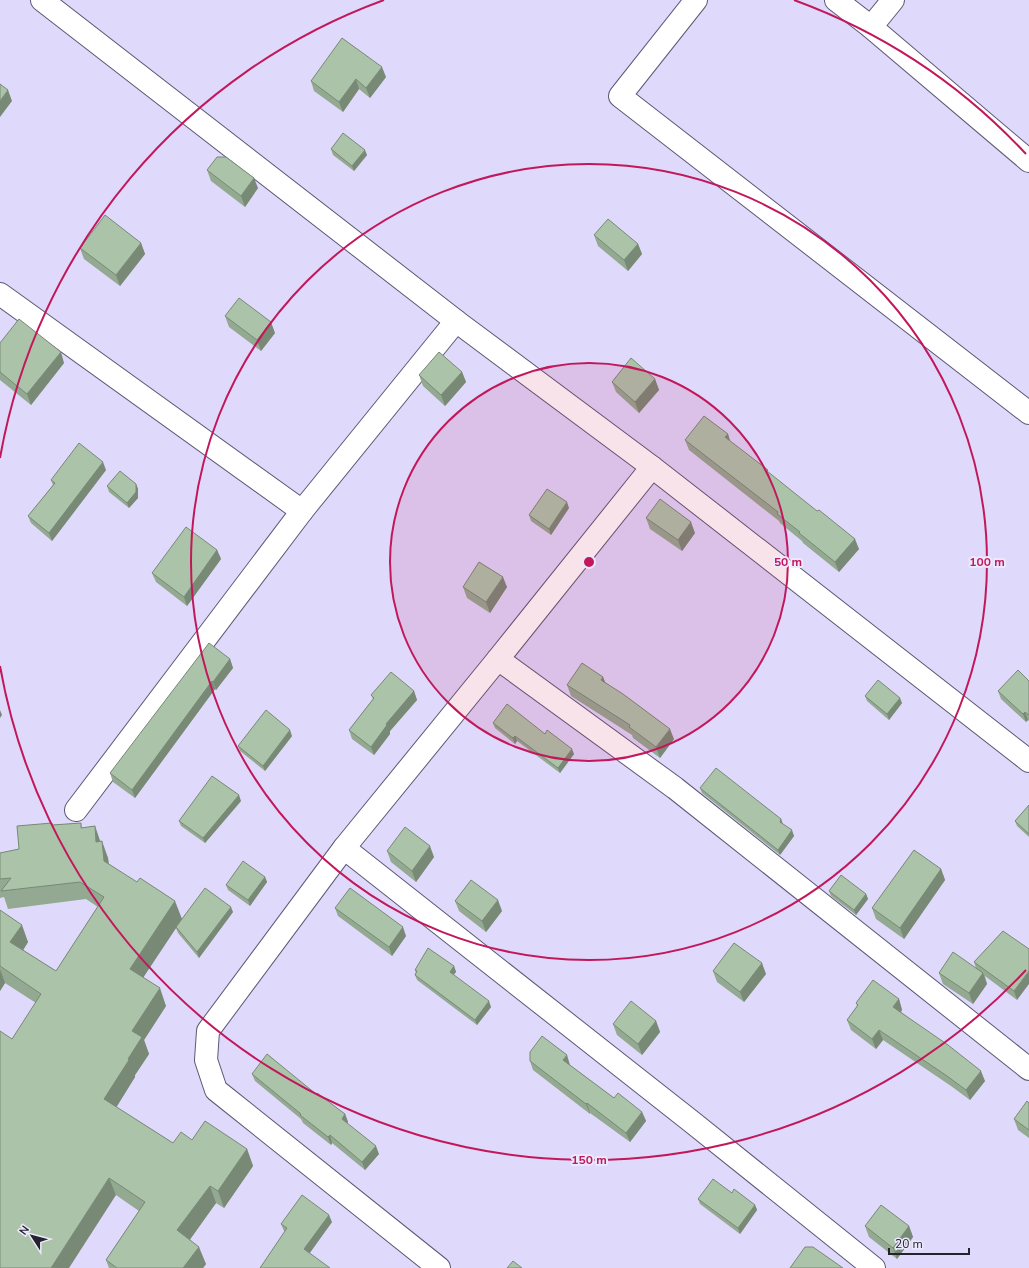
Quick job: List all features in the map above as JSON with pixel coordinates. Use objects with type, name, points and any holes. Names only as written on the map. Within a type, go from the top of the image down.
[{"type":"street","points":[[42,0],[456,321],[652,467],[1029,761]]},
{"type":"street","points":[[696,0],[620,96],[1029,413]]},
{"type":"street","points":[[836,0],[1029,161]]},
{"type":"street","points":[[871,28],[893,0]]},
{"type":"street","points":[[0,294],[302,511]]},
{"type":"street","points":[[76,810],[302,511],[456,321]]},
{"type":"street","points":[[439,1268],[216,1090],[206,1060],[208,1031],[344,848],[652,467]]},
{"type":"street","points":[[498,659],[674,788],[1029,1069]]},
{"type":"street","points":[[344,848],[692,1122],[874,1268]]},
{"type":"building","points":[[342,38],[382,67],[366,88],[356,79],[339,102],[311,81]]},
{"type":"building","points":[[0,84],[8,90],[0,101]]},
{"type":"building","points":[[343,133],[365,150],[352,166],[331,149]]},
{"type":"building","points":[[217,157],[226,157],[254,178],[241,196],[207,170]]},
{"type":"building","points":[[105,215],[141,243],[116,275],[80,248]]},
{"type":"building","points":[[608,219],[638,244],[624,260],[594,235]]},
{"type":"building","points":[[239,298],[271,322],[257,340],[225,316]]},
{"type":"building","points":[[19,319],[61,352],[27,394],[0,372],[0,343]]},
{"type":"building","points":[[439,352],[462,372],[441,395],[419,375]]},
{"type":"building","points":[[631,358],[655,379],[635,402],[612,382]]},
{"type":"building","points":[[704,416],[728,434],[725,437],[768,470],[767,471],[817,511],[819,510],[855,539],[835,562],[777,514],[778,512],[685,440]]},
{"type":"building","points":[[79,443],[103,462],[49,533],[28,516],[55,483],[51,480]]},
{"type":"building","points":[[120,471],[136,484],[136,492],[127,503],[107,486]]},
{"type":"building","points":[[547,489],[567,502],[549,529],[529,515]]},
{"type":"building","points":[[660,499],[691,522],[678,540],[646,518]]},
{"type":"building","points":[[186,527],[217,550],[184,597],[152,573]]},
{"type":"building","points":[[479,562],[503,577],[486,602],[463,587]]},
{"type":"building","points":[[209,643],[230,659],[213,682],[212,681],[132,790],[110,773]]},
{"type":"building","points":[[582,663],[603,677],[601,680],[623,694],[670,729],[656,747],[629,727],[630,725],[567,685]]},
{"type":"building","points":[[1018,670],[1029,681],[1029,715],[1025,712],[1023,714],[998,691]]},
{"type":"building","points":[[391,672],[414,691],[386,724],[387,725],[371,747],[349,730],[374,698],[371,695]]},
{"type":"building","points":[[878,680],[900,698],[887,714],[865,696]]},
{"type":"building","points":[[507,704],[545,734],[547,730],[572,749],[558,768],[515,736],[513,738],[493,723]]},
{"type":"building","points":[[266,710],[290,730],[263,766],[238,746]]},
{"type":"building","points":[[716,768],[781,819],[780,822],[792,830],[778,850],[700,788]]},
{"type":"building","points":[[212,776],[239,795],[203,838],[179,821]]},
{"type":"building","points":[[1029,805],[1029,834],[1015,821]]},
{"type":"building","points":[[52,823],[52,825],[81,823],[81,828],[95,826],[96,842],[102,841],[104,861],[137,882],[140,878],[175,901],[130,969],[160,988],[132,1031],[142,1037],[104,1099],[173,1143],[181,1132],[192,1140],[205,1121],[247,1149],[218,1191],[210,1186],[177,1230],[199,1247],[183,1268],[117,1268],[106,1260],[145,1202],[109,1178],[51,1268],[0,1268],[0,1031],[12,1039],[41,994],[0,966],[0,910],[22,925],[10,942],[56,971],[104,897],[80,882],[1,891],[11,878],[0,879],[0,853],[19,849],[17,826]]},
{"type":"building","points":[[405,827],[430,846],[412,871],[387,851]]},
{"type":"building","points":[[914,850],[941,869],[900,928],[872,908]]},
{"type":"building","points":[[243,861],[265,877],[248,900],[226,885]]},
{"type":"building","points":[[841,875],[866,894],[854,910],[829,891]]},
{"type":"building","points":[[471,880],[498,900],[482,921],[455,901]]},
{"type":"building","points":[[205,888],[231,907],[197,952],[176,927]]},
{"type":"building","points":[[350,888],[403,927],[389,947],[335,908]]},
{"type":"building","points":[[1003,931],[1029,949],[1029,971],[1014,991],[974,962]]},
{"type":"building","points":[[734,943],[762,963],[740,992],[713,971]]},
{"type":"building","points":[[428,948],[454,966],[450,972],[489,1001],[475,1020],[415,975],[417,971],[415,970]]},
{"type":"building","points":[[953,952],[983,973],[969,993],[939,973]]},
{"type":"building","points":[[873,980],[899,999],[893,1007],[948,1045],[981,1071],[966,1090],[879,1030],[872,1039],[847,1020],[858,1005],[856,1003]]},
{"type":"building","points":[[631,1001],[656,1021],[638,1044],[613,1024]]},
{"type":"building","points":[[542,1036],[567,1055],[563,1060],[614,1098],[618,1093],[642,1112],[626,1133],[530,1061],[530,1052]]},
{"type":"building","points":[[267,1054],[316,1094],[317,1093],[345,1114],[342,1119],[376,1146],[362,1162],[330,1135],[328,1137],[300,1115],[301,1114],[252,1074]]},
{"type":"building","points":[[1027,1101],[1029,1103],[1029,1130],[1014,1119]]},
{"type":"building","points":[[713,1179],[732,1193],[734,1189],[755,1205],[738,1228],[698,1199]]},
{"type":"building","points":[[302,1195],[329,1215],[304,1249],[330,1268],[260,1268],[287,1228],[281,1224]]},
{"type":"building","points":[[881,1205],[909,1226],[893,1248],[865,1226]]},
{"type":"building","points":[[805,1247],[813,1247],[843,1268],[790,1268]]},
{"type":"building","points":[[513,1261],[522,1268],[507,1268]]}]
